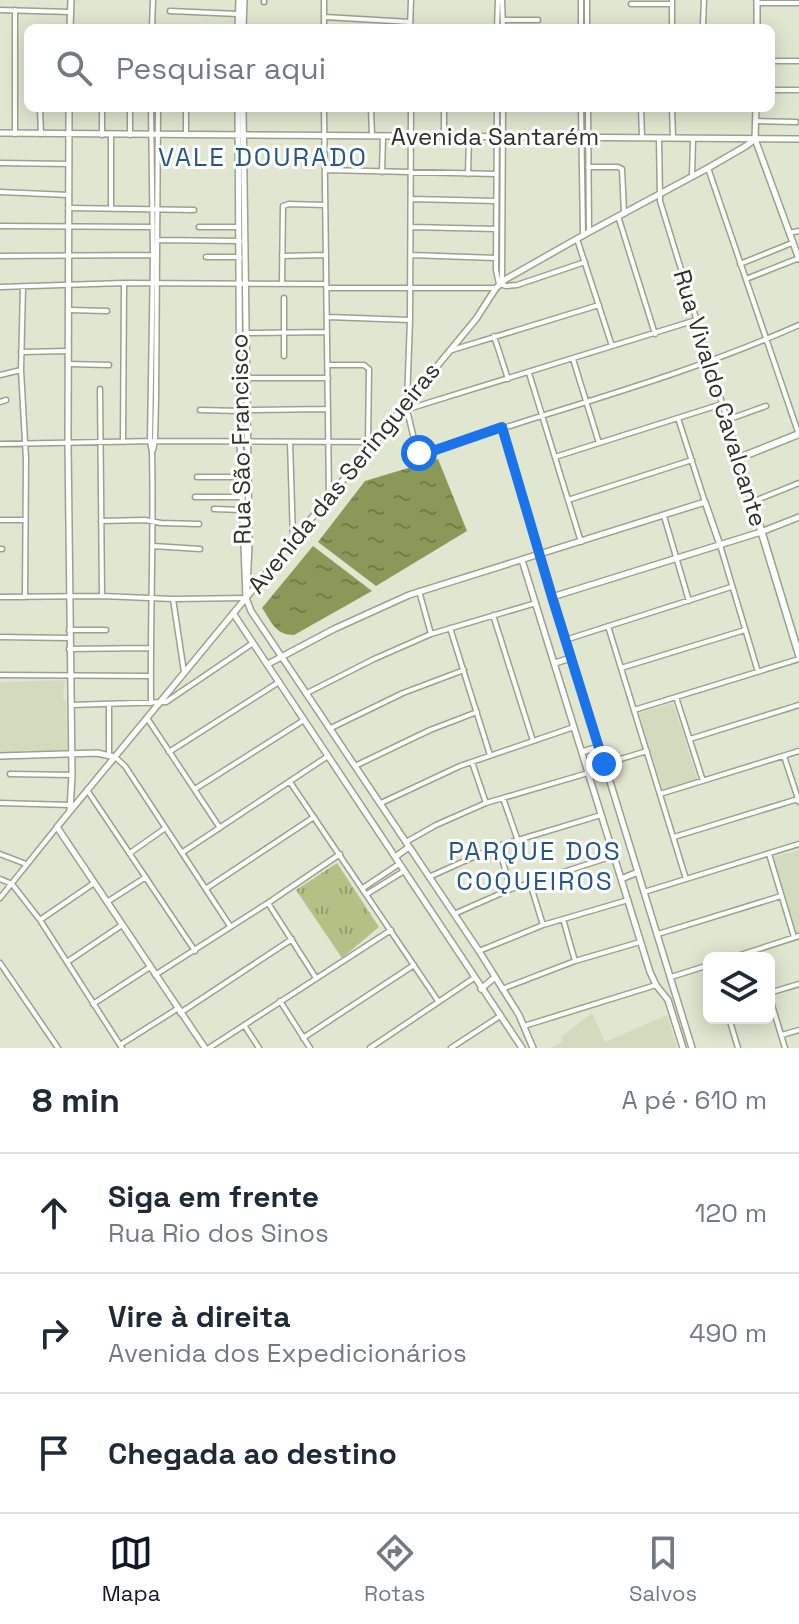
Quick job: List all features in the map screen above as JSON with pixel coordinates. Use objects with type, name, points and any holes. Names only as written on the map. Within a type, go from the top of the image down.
[{"type":"main road","points":[[739,458],[799,434]]},
{"type":"main road","name":"Rua Vivaldo Cavalcante","points":[[739,458],[799,657]]},
{"type":"street","points":[[70,24],[71,0]]},
{"type":"street","points":[[153,0],[154,24]]},
{"type":"street","points":[[240,24],[238,14],[241,0]]},
{"type":"street","points":[[241,0],[241,24]]},
{"type":"street","points":[[324,0],[324,24]]},
{"type":"street","points":[[410,24],[411,0]]},
{"type":"street","points":[[500,0],[502,24]]},
{"type":"street","points":[[500,0],[500,24]]},
{"type":"street","points":[[581,24],[584,0]]},
{"type":"street","points":[[584,0],[587,24]]},
{"type":"street","points":[[703,24],[704,0]]},
{"type":"street","points":[[631,4],[672,2],[672,24]]},
{"type":"street","points":[[757,24],[757,2],[799,3]]},
{"type":"street","points":[[0,10],[70,12]]},
{"type":"street","points":[[15,10],[15,134]]},
{"type":"street","points":[[170,11],[238,14]]},
{"type":"street","points":[[325,17],[400,24]]},
{"type":"street","points":[[503,20],[538,20]]},
{"type":"street","points":[[775,61],[799,61]]},
{"type":"street","points":[[775,90],[799,90]]},
{"type":"street","points":[[40,112],[41,134]]},
{"type":"street","points":[[0,803],[70,807],[69,112]]},
{"type":"street","points":[[102,112],[102,135]]},
{"type":"street","points":[[130,112],[130,135]]},
{"type":"street","points":[[151,112],[158,240],[152,441],[151,703]]},
{"type":"street","points":[[154,135],[157,112]]},
{"type":"street","points":[[186,112],[186,135]]},
{"type":"street","name":"Rua São Francisco","points":[[241,112],[243,410],[249,544],[246,598]]},
{"type":"street","points":[[324,112],[329,497]]},
{"type":"street","points":[[371,112],[372,136]]},
{"type":"street","points":[[407,402],[411,112]]},
{"type":"street","points":[[444,112],[444,137]]},
{"type":"street","points":[[500,112],[500,285]]},
{"type":"street","points":[[581,112],[588,167],[585,180]]},
{"type":"street","points":[[587,112],[584,138],[585,262],[613,347]]},
{"type":"street","points":[[641,112],[642,137]]},
{"type":"street","points":[[672,112],[673,138]]},
{"type":"street","points":[[746,279],[799,258],[755,139],[756,112]]},
{"type":"street","points":[[756,121],[796,122]]},
{"type":"street","name":"Avenida Santarém","points":[[0,133],[799,139]]},
{"type":"street","name":"Rua São Francisco","points":[[241,134],[239,227],[246,333],[243,410]]},
{"type":"street","points":[[111,135],[111,208]]},
{"type":"street","points":[[382,172],[383,136]]},
{"type":"street","points":[[468,174],[469,137]]},
{"type":"street","points":[[500,138],[496,174],[496,270],[500,285]]},
{"type":"street","name":"Rua Vivaldo Cavalcante","points":[[659,138],[659,194],[739,458]]},
{"type":"street","points":[[692,176],[693,138]]},
{"type":"street","name":"Avenida das Seringueiras","points":[[0,898],[112,756],[160,703],[404,410],[407,402],[500,285],[755,139]]},
{"type":"street","points":[[0,163],[69,164]]},
{"type":"street","points":[[588,167],[622,169],[621,215],[655,334]]},
{"type":"street","points":[[708,168],[799,434]]},
{"type":"street","points":[[326,170],[496,174]]},
{"type":"street","points":[[0,192],[70,195]]},
{"type":"street","points":[[411,199],[496,201]]},
{"type":"street","points":[[282,284],[283,206],[325,205]]},
{"type":"street","points":[[70,208],[194,210]]},
{"type":"street","points":[[155,209],[155,284]]},
{"type":"street","points":[[0,226],[153,227]]},
{"type":"street","points":[[199,227],[239,227]]},
{"type":"street","points":[[411,227],[496,229]]},
{"type":"street","points":[[789,233],[799,231]]},
{"type":"street","points":[[158,240],[240,241]]},
{"type":"street","points":[[740,264],[792,243]]},
{"type":"street","points":[[0,256],[153,255]]},
{"type":"street","points":[[282,256],[326,255]]},
{"type":"street","points":[[411,255],[496,258]]},
{"type":"street","points":[[206,257],[240,257]]},
{"type":"street","points":[[0,287],[124,283],[410,287],[517,285],[585,262]]},
{"type":"street","points":[[123,442],[124,283]]},
{"type":"street","points":[[23,286],[21,370],[26,444],[25,597]]},
{"type":"street","points":[[284,298],[284,356]]},
{"type":"street","points":[[449,351],[599,305]]},
{"type":"street","points":[[69,310],[107,311]]},
{"type":"street","points":[[328,317],[410,320]]},
{"type":"street","points":[[696,320],[404,410],[415,445],[419,453],[424,454],[709,362],[799,325]]},
{"type":"street","points":[[466,331],[471,344]]},
{"type":"street","points":[[246,333],[328,332]]},
{"type":"street","points":[[494,336],[508,379]]},
{"type":"street","points":[[21,352],[68,351]]},
{"type":"street","points":[[573,359],[599,443]]},
{"type":"street","points":[[68,364],[109,365]]},
{"type":"street","points":[[328,365],[367,366],[368,441]]},
{"type":"street","points":[[0,375],[21,370]]},
{"type":"street","points":[[529,373],[581,542]]},
{"type":"street","name":"Rua São Francisco","points":[[246,378],[328,378]]},
{"type":"street","points":[[100,389],[102,596]]},
{"type":"street","points":[[555,457],[722,404]]},
{"type":"street","points":[[727,420],[766,406]]},
{"type":"street","points":[[200,410],[329,409]]},
{"type":"street","points":[[678,418],[758,672]]},
{"type":"street","points":[[502,427],[692,1048]]},
{"type":"street","name":"Rua São Francisco","points":[[244,441],[241,477],[246,598]]},
{"type":"street","points":[[290,442],[293,541]]},
{"type":"street","points":[[0,444],[376,442]]},
{"type":"street","points":[[568,500],[692,460]]},
{"type":"street","points":[[197,477],[241,477]]},
{"type":"street","points":[[752,502],[799,483]]},
{"type":"street","points":[[195,497],[242,497]]},
{"type":"street","points":[[268,664],[372,611],[419,591],[705,502]]},
{"type":"street","points":[[214,509],[242,510]]},
{"type":"street","points":[[664,516],[689,601]]},
{"type":"street","points":[[552,597],[761,532],[799,517]]},
{"type":"street","points":[[0,520],[25,520]]},
{"type":"street","points":[[101,521],[199,524]]},
{"type":"street","points":[[153,546],[200,549]]},
{"type":"street","points":[[522,560],[640,942],[656,985],[668,1000],[683,1048]]},
{"type":"street","points":[[565,640],[731,587]]},
{"type":"street","points":[[419,591],[431,634]]},
{"type":"street","points":[[0,597],[246,598],[251,611],[479,951],[524,1026],[533,1048]]},
{"type":"street","points":[[173,599],[184,674]]},
{"type":"street","points":[[307,693],[431,634],[536,603]]},
{"type":"street","points":[[233,613],[522,1048]]},
{"type":"street","points":[[493,615],[533,741]]},
{"type":"street","points":[[608,626],[686,879]]},
{"type":"street","points":[[450,628],[490,756]]},
{"type":"street","points":[[69,630],[106,630]]},
{"type":"street","points":[[621,668],[745,630]]},
{"type":"street","points":[[0,637],[69,638]]},
{"type":"street","points":[[71,705],[166,702],[253,643]]},
{"type":"street","points":[[69,649],[150,648]]},
{"type":"street","points":[[634,710],[799,657]]},
{"type":"street","points":[[555,663],[571,658]]},
{"type":"street","points":[[330,729],[403,693],[464,670]]},
{"type":"street","points":[[0,675],[151,676]]},
{"type":"street","points":[[169,752],[279,682]]},
{"type":"street","points":[[676,697],[703,781]]},
{"type":"street","points":[[109,704],[112,756]]},
{"type":"street","points":[[690,739],[799,705]]},
{"type":"street","points":[[355,766],[430,730],[477,712]]},
{"type":"street","points":[[147,718],[220,828]]},
{"type":"street","points":[[194,789],[304,720]]},
{"type":"street","points":[[381,803],[472,762],[574,727]]},
{"type":"street","points":[[582,752],[598,747]]},
{"type":"street","points":[[604,764],[647,751]]},
{"type":"street","points":[[660,794],[799,751]]},
{"type":"street","points":[[0,756],[112,756],[125,766],[230,927]]},
{"type":"street","points":[[182,852],[328,756]]},
{"type":"street","points":[[673,838],[798,800],[784,756]]},
{"type":"street","points":[[472,762],[486,803]]},
{"type":"street","points":[[395,857],[436,825],[486,803],[588,773]]},
{"type":"street","points":[[10,774],[72,775]]},
{"type":"street","points":[[290,782],[438,1001]]},
{"type":"street","points":[[87,790],[195,951]]},
{"type":"street","points":[[503,798],[518,841]]},
{"type":"street","points":[[429,877],[498,846],[601,815]]},
{"type":"street","points":[[207,888],[314,817]]},
{"type":"street","points":[[57,827],[207,1048],[391,930]]},
{"type":"street","points":[[130,853],[165,828]]},
{"type":"street","points":[[644,892],[799,844]]},
{"type":"street","points":[[498,846],[511,889]]},
{"type":"street","points":[[0,854],[26,864]]},
{"type":"street","points":[[155,975],[340,854]]},
{"type":"street","points":[[749,952],[797,937],[769,854]]},
{"type":"street","points":[[454,914],[511,889],[614,856]]},
{"type":"street","points":[[363,888],[399,864]]},
{"type":"street","points":[[367,894],[404,871]]},
{"type":"street","points":[[621,879],[638,872]]},
{"type":"street","points":[[107,902],[147,877]]},
{"type":"street","points":[[0,879],[12,884],[40,920],[121,1046],[292,939]]},
{"type":"street","points":[[40,920],[95,883]]},
{"type":"street","points":[[530,883],[543,925]]},
{"type":"street","points":[[658,934],[781,896]]},
{"type":"street","points":[[479,951],[543,925],[628,900]]},
{"type":"street","points":[[268,903],[316,978]]},
{"type":"street","points":[[563,919],[575,961]]},
{"type":"street","points":[[67,962],[122,924]]},
{"type":"street","points":[[502,989],[575,961],[640,942]]},
{"type":"street","points":[[0,963],[58,1048]]},
{"type":"street","points":[[303,1038],[414,965]]},
{"type":"street","points":[[93,1004],[150,967]]},
{"type":"street","points":[[671,977],[703,967]]},
{"type":"street","points":[[481,989],[495,977]]},
{"type":"street","points":[[370,1048],[474,978]]},
{"type":"street","points":[[775,992],[799,984]]},
{"type":"street","points":[[524,1026],[656,985]]},
{"type":"street","points":[[280,1001],[310,1048]]},
{"type":"street","points":[[775,1013],[785,1048]]},
{"type":"street","points":[[451,1048],[500,1016]]},
{"type":"street","points":[[731,1024],[738,1048]]},
{"type":"street","points":[[244,1025],[259,1048]]},
{"type":"street","points":[[782,1035],[799,1030]]},
{"type":"shaded area","points":[[65,680],[63,698],[66,702],[67,752],[34,753],[30,750],[0,753],[0,682]]},
{"type":"shaded area","points":[[673,703],[698,781],[663,791],[639,713]]},
{"type":"shaded area","points":[[799,850],[799,934],[797,934],[773,857]]},
{"type":"shaded area","points":[[592,1013],[605,1042],[667,1015],[677,1048],[551,1048],[563,1041],[561,1037]]},
{"type":"green space","points":[[337,863],[379,927],[342,958],[296,890]]},
{"type":"water","points":[[438,459],[467,531],[376,586],[318,542],[365,481]]},
{"type":"water","points":[[313,546],[372,591],[294,635],[282,633],[262,608]]},
{"type":"district","name":"VALE DOURADO","points":[[263,157]]},
{"type":"district","name":"PARQUE DOS COQUEIROS","points":[[535,866]]},
{"type":"route","points":[[419,453],[424,454],[502,427],[604,764]]}]
